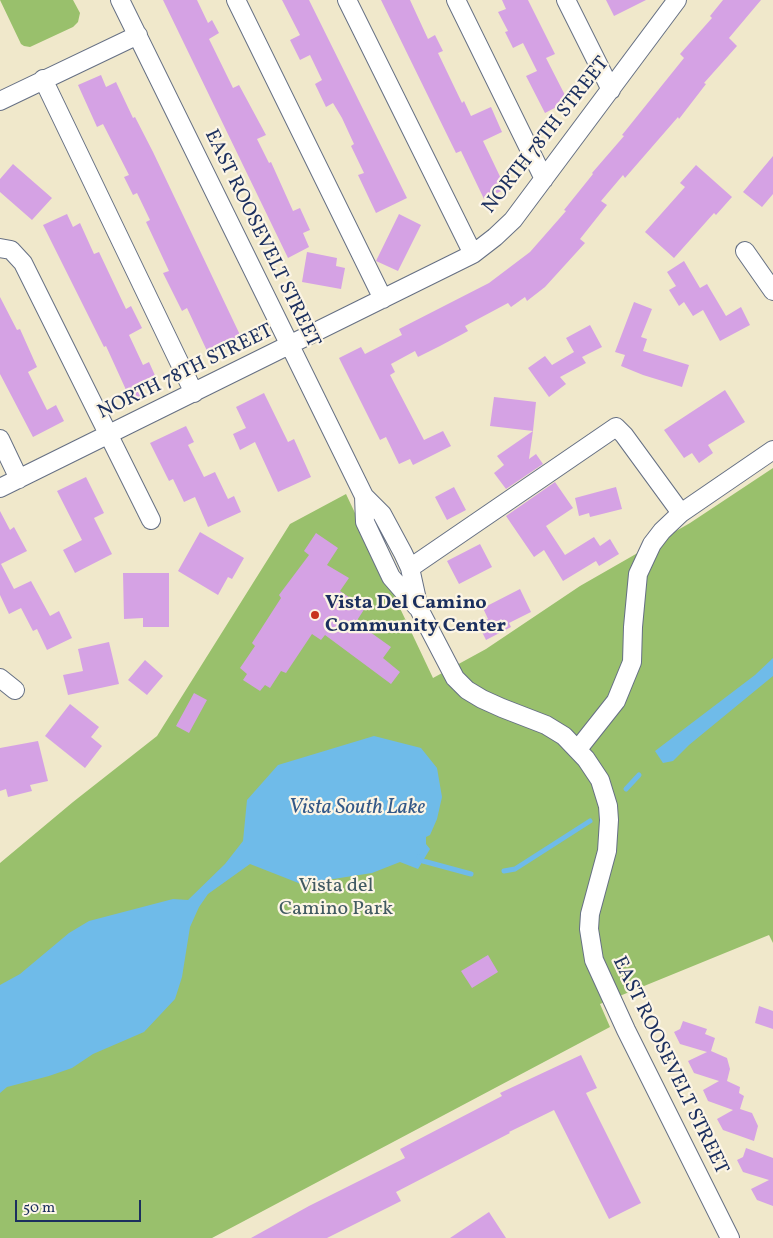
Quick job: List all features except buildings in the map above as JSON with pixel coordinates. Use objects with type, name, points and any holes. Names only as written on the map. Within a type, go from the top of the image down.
[{"type":"street","name":"EAST ROOSEVELT STREET","points":[[120,0],[364,496],[382,514],[410,568],[420,609],[455,678],[467,690],[502,708],[546,725],[564,736],[578,749],[600,780],[608,806],[609,820],[607,851],[590,914],[589,929],[594,960],[626,1030],[730,1238]]},
{"type":"street","points":[[236,0],[383,299]]},
{"type":"street","points":[[347,0],[472,254]]},
{"type":"street","points":[[456,0],[544,178]]},
{"type":"street","points":[[566,0],[611,90]]},
{"type":"street","name":"NORTH 78TH STREET","points":[[0,488],[290,346],[472,254],[495,237],[513,220],[677,0]]},
{"type":"street","points":[[0,101],[138,35]]},
{"type":"street","points":[[43,79],[194,393]]},
{"type":"street","points":[[6,249],[23,263],[151,520]]},
{"type":"street","points":[[745,251],[773,291]]},
{"type":"street","points":[[410,568],[616,427],[624,435],[681,513]]},
{"type":"street","points":[[0,439],[19,479]]},
{"type":"street","points":[[578,749],[616,701],[632,662],[638,574],[652,544],[662,531],[681,513],[773,450]]},
{"type":"street","name":"EAST ROOSEVELT STREET","points":[[364,496],[365,522],[391,578],[420,609]]},
{"type":"street","points":[[0,678],[16,690]]},
{"type":"green space","points":[[0,0],[73,0],[80,13],[78,22],[73,27],[30,47],[21,44]]},
{"type":"green space","name":"Vista del Camino Park","points":[[773,468],[773,943],[769,935],[600,1004],[610,1027],[212,1238],[0,1238],[0,863],[73,802],[157,736],[290,524],[346,494],[433,678],[486,649],[580,586],[690,523]]},
{"type":"water","points":[[773,658],[773,676],[689,745],[673,761],[663,763],[655,751],[755,675]]},
{"type":"water","name":"Vista South Lake","points":[[374,736],[421,748],[437,768],[442,797],[437,819],[430,835],[426,837],[426,844],[430,849],[418,869],[400,862],[372,873],[301,884],[250,864],[208,894],[199,907],[190,927],[182,977],[175,999],[144,1032],[93,1054],[72,1068],[7,1087],[0,1093],[0,985],[20,974],[69,933],[89,921],[173,899],[188,900],[225,864],[243,841],[247,800],[278,765]]},
{"type":"waterway","points":[[626,789],[639,775]]},
{"type":"waterway","points":[[504,871],[515,869],[590,821]]},
{"type":"waterway","points":[[419,857],[423,861],[471,874]]},
{"type":"place","name":"Vista Del Camino Community Center","points":[[315,615]]}]
